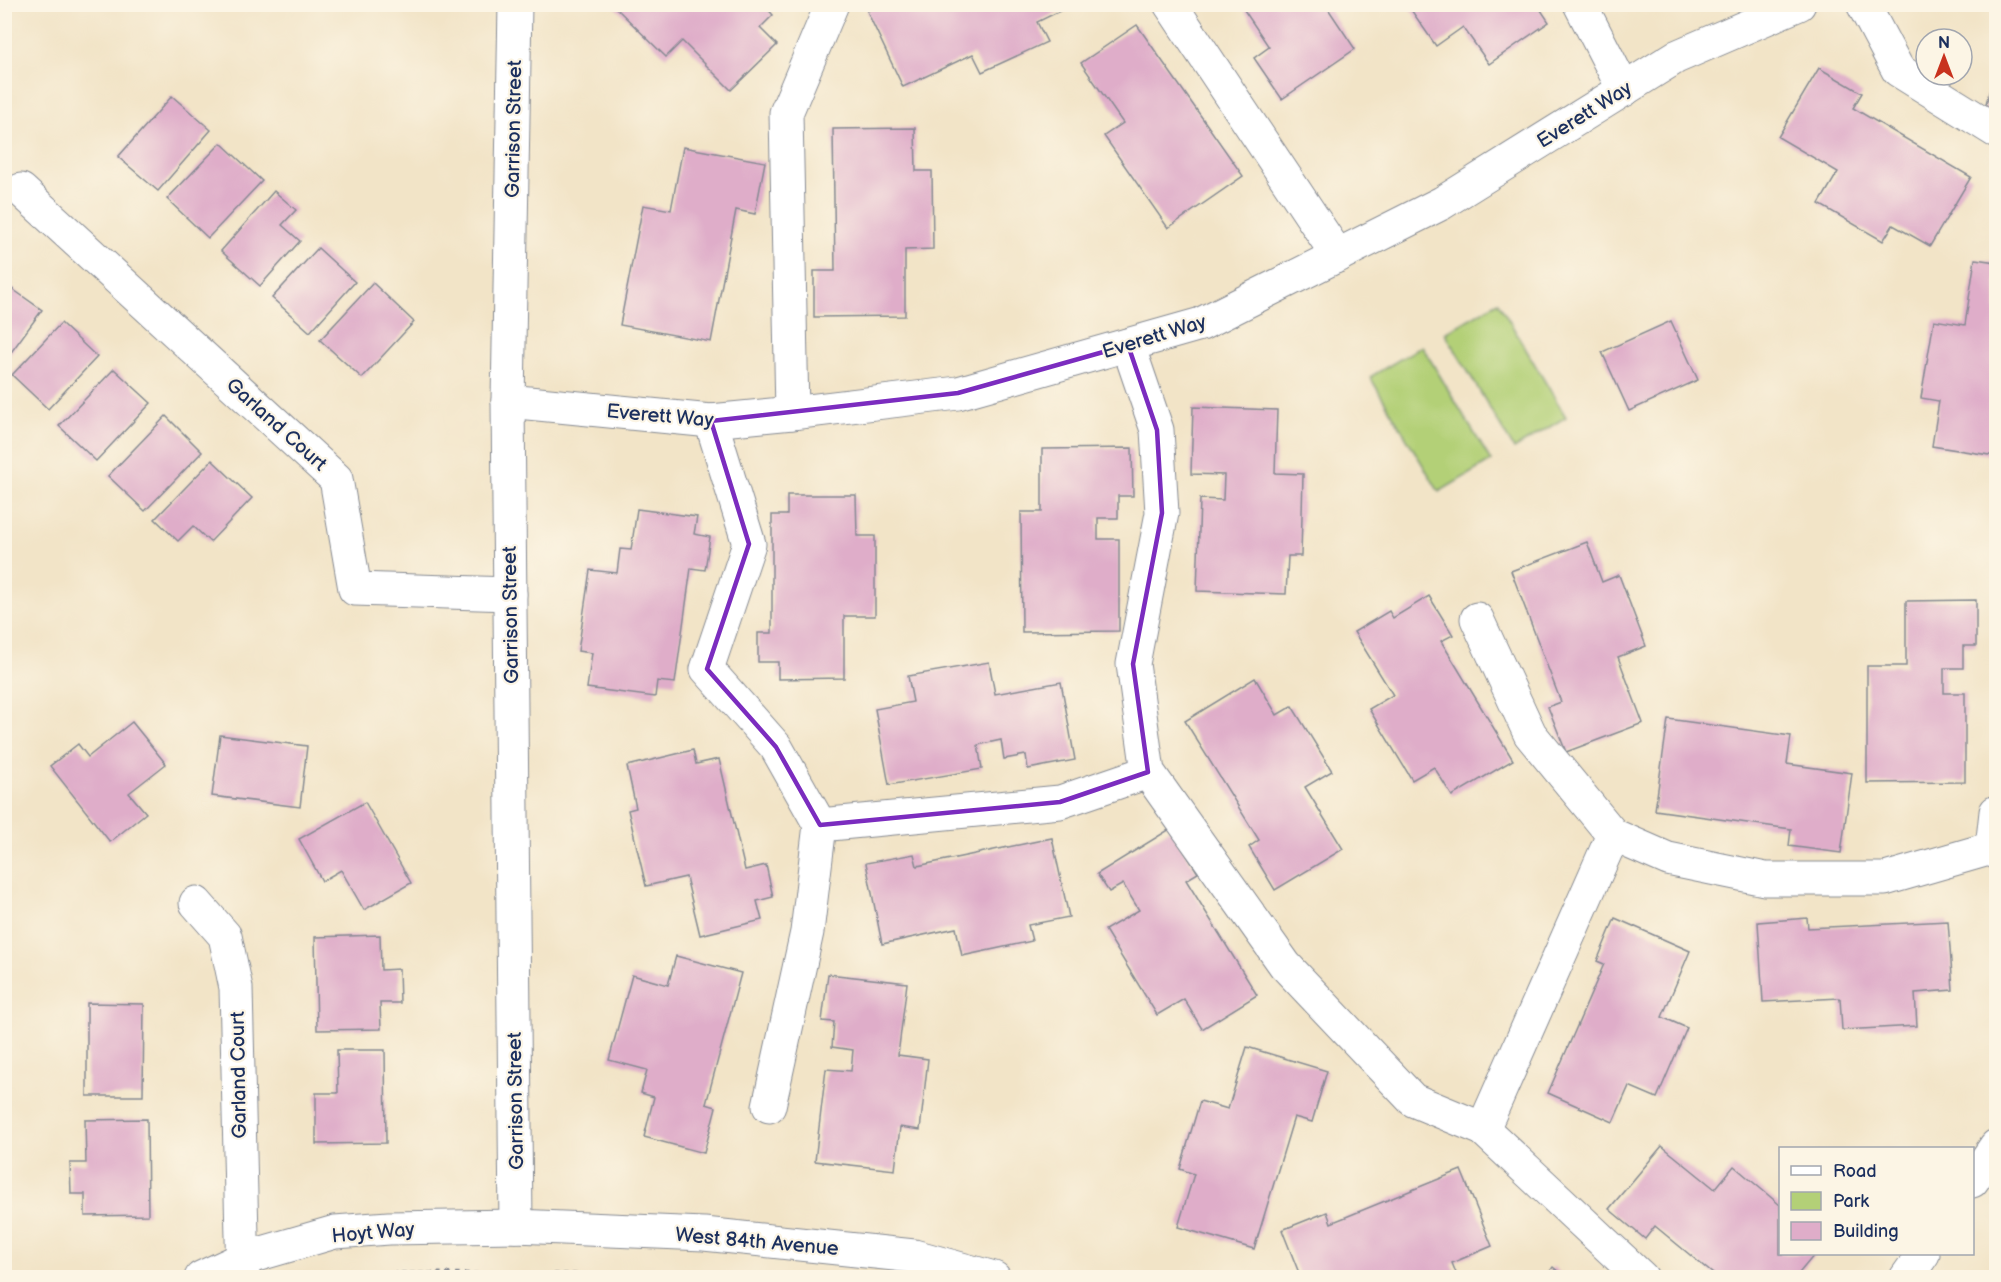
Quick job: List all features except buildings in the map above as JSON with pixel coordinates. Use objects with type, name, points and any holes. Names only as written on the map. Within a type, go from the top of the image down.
[{"type":"street","name":"Garrison Street","points":[[515,4],[508,401],[516,1226]]},
{"type":"street","points":[[792,413],[786,112],[832,4]]},
{"type":"street","points":[[1170,4],[1338,256]]},
{"type":"street","points":[[1580,4],[1624,90]]},
{"type":"street","name":"Everett Way","points":[[508,401],[711,421],[792,413],[958,393],[1200,324],[1442,203],[1676,57],[1799,4]]},
{"type":"street","points":[[1863,4],[1898,70],[1996,131]]},
{"type":"street","name":"Garland Court","points":[[21,190],[336,479],[356,589],[510,594]]},
{"type":"street","points":[[1128,345],[1157,430],[1162,513],[1133,664],[1148,772],[1285,965],[1413,1100],[1483,1129],[1642,1278]]},
{"type":"street","points":[[711,421],[749,544],[707,669],[776,747],[820,825],[807,932],[769,1106]]},
{"type":"street","points":[[1477,619],[1530,734],[1613,835],[1668,859],[1765,879],[1885,879],[1994,850],[1996,812]]},
{"type":"street","points":[[820,825],[1060,802],[1148,772]]},
{"type":"street","points":[[1483,1129],[1613,835]]},
{"type":"street","name":"Garland Court","points":[[196,903],[225,936],[236,988],[242,1268]]},
{"type":"street","points":[[1982,1179],[1996,1146]]},
{"type":"street","name":"Hoyt Way","points":[[201,1278],[242,1268],[334,1232],[389,1228],[516,1226]]},
{"type":"street","name":"West 84th Avenue","points":[[516,1226],[705,1234],[914,1256],[994,1278]]},
{"type":"street","points":[[1906,1278],[1922,1255]]},
{"type":"path","points":[[330,1278],[343,1273],[367,1273],[682,1275],[704,1278]]},
{"type":"highlighted area","points":[[1128,345],[1157,430],[1162,513],[1133,664],[1148,772],[1060,802],[820,825],[776,747],[707,669],[749,544],[711,421],[958,393]]},
{"type":"green space","points":[[1498,302],[1566,417],[1514,449],[1445,333]]},
{"type":"green space","points":[[1422,346],[1491,461],[1439,492],[1370,377]]}]
